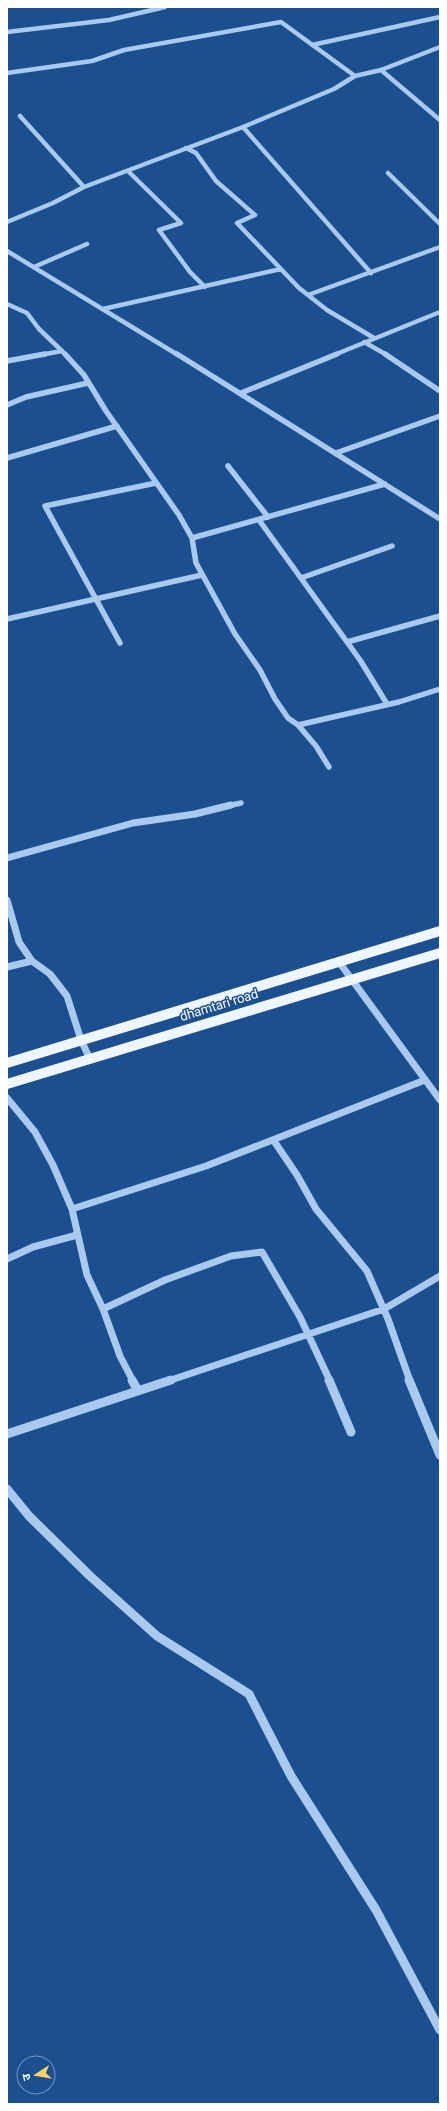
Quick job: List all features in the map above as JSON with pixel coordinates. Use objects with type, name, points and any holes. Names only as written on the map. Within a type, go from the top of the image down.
[{"type":"main road","points":[[7,1063],[440,931]]},
{"type":"main road","name":"dhamtari road","points":[[7,1084],[440,953]]},
{"type":"street","points":[[7,32],[109,20],[165,7]]},
{"type":"street","points":[[312,45],[440,17]]},
{"type":"street","points":[[7,73],[92,60],[124,50],[216,35],[237,29],[281,22],[355,76]]},
{"type":"street","points":[[7,222],[52,203],[84,187],[129,172],[334,89],[355,76],[381,70],[440,47]]},
{"type":"street","points":[[381,70],[440,120]]},
{"type":"street","points":[[20,116],[84,187]]},
{"type":"street","points":[[243,127],[370,273]]},
{"type":"street","points":[[186,148],[196,153],[216,181],[255,215],[237,223],[281,269],[308,295],[327,310],[374,338]]},
{"type":"street","points":[[129,172],[181,223],[159,230],[190,272],[205,287]]},
{"type":"street","points":[[388,172],[440,224]]},
{"type":"street","points":[[34,267],[87,244]]},
{"type":"street","points":[[308,295],[440,247]]},
{"type":"street","points":[[7,251],[241,393],[440,519]]},
{"type":"street","points":[[103,309],[281,269]]},
{"type":"street","points":[[7,304],[27,313],[39,329],[62,351],[88,383],[116,426],[179,515],[192,538],[196,563],[234,634],[260,670],[288,718],[298,725],[316,746],[329,767]]},
{"type":"street","points":[[241,393],[440,312]]},
{"type":"street","points":[[364,342],[387,355],[440,391]]},
{"type":"street","points":[[7,361],[62,351]]},
{"type":"street","points":[[7,405],[26,398],[88,383]]},
{"type":"street","points":[[336,453],[440,416]]},
{"type":"street","points":[[7,458],[116,426]]},
{"type":"street","points":[[228,466],[268,517]]},
{"type":"street","points":[[120,643],[45,506],[156,483]]},
{"type":"street","points":[[192,538],[385,484]]},
{"type":"street","points":[[432,514],[440,510]]},
{"type":"street","points":[[259,520],[347,642],[387,704]]},
{"type":"street","points":[[301,578],[392,546]]},
{"type":"street","points":[[7,619],[95,597],[202,575]]},
{"type":"street","points":[[347,642],[440,616]]},
{"type":"street","points":[[298,725],[387,704],[440,689]]},
{"type":"street","points":[[7,858],[41,850],[133,823],[195,814],[241,803]]},
{"type":"street","points":[[7,900],[19,942],[32,961],[50,974],[67,996],[81,1040],[90,1059]]},
{"type":"street","points":[[7,967],[32,961]]},
{"type":"street","points":[[339,962],[440,1100]]},
{"type":"street","points":[[72,1209],[133,1192],[274,1141],[425,1080]]},
{"type":"street","points":[[7,1098],[35,1132],[53,1165],[72,1209],[87,1275],[103,1308],[120,1356],[138,1391]]},
{"type":"street","points":[[274,1141],[297,1175],[316,1209],[367,1271],[384,1309],[440,1455]]},
{"type":"street","points":[[7,1259],[33,1247],[77,1235]]},
{"type":"street","points":[[103,1308],[165,1280],[231,1256],[262,1252],[285,1287],[325,1367],[351,1432]]},
{"type":"street","points":[[7,1434],[66,1413],[138,1391],[384,1309],[440,1276]]},
{"type":"street","points":[[7,1489],[29,1516],[90,1576],[157,1636],[249,1694],[291,1776],[376,1910],[440,2030]]}]
